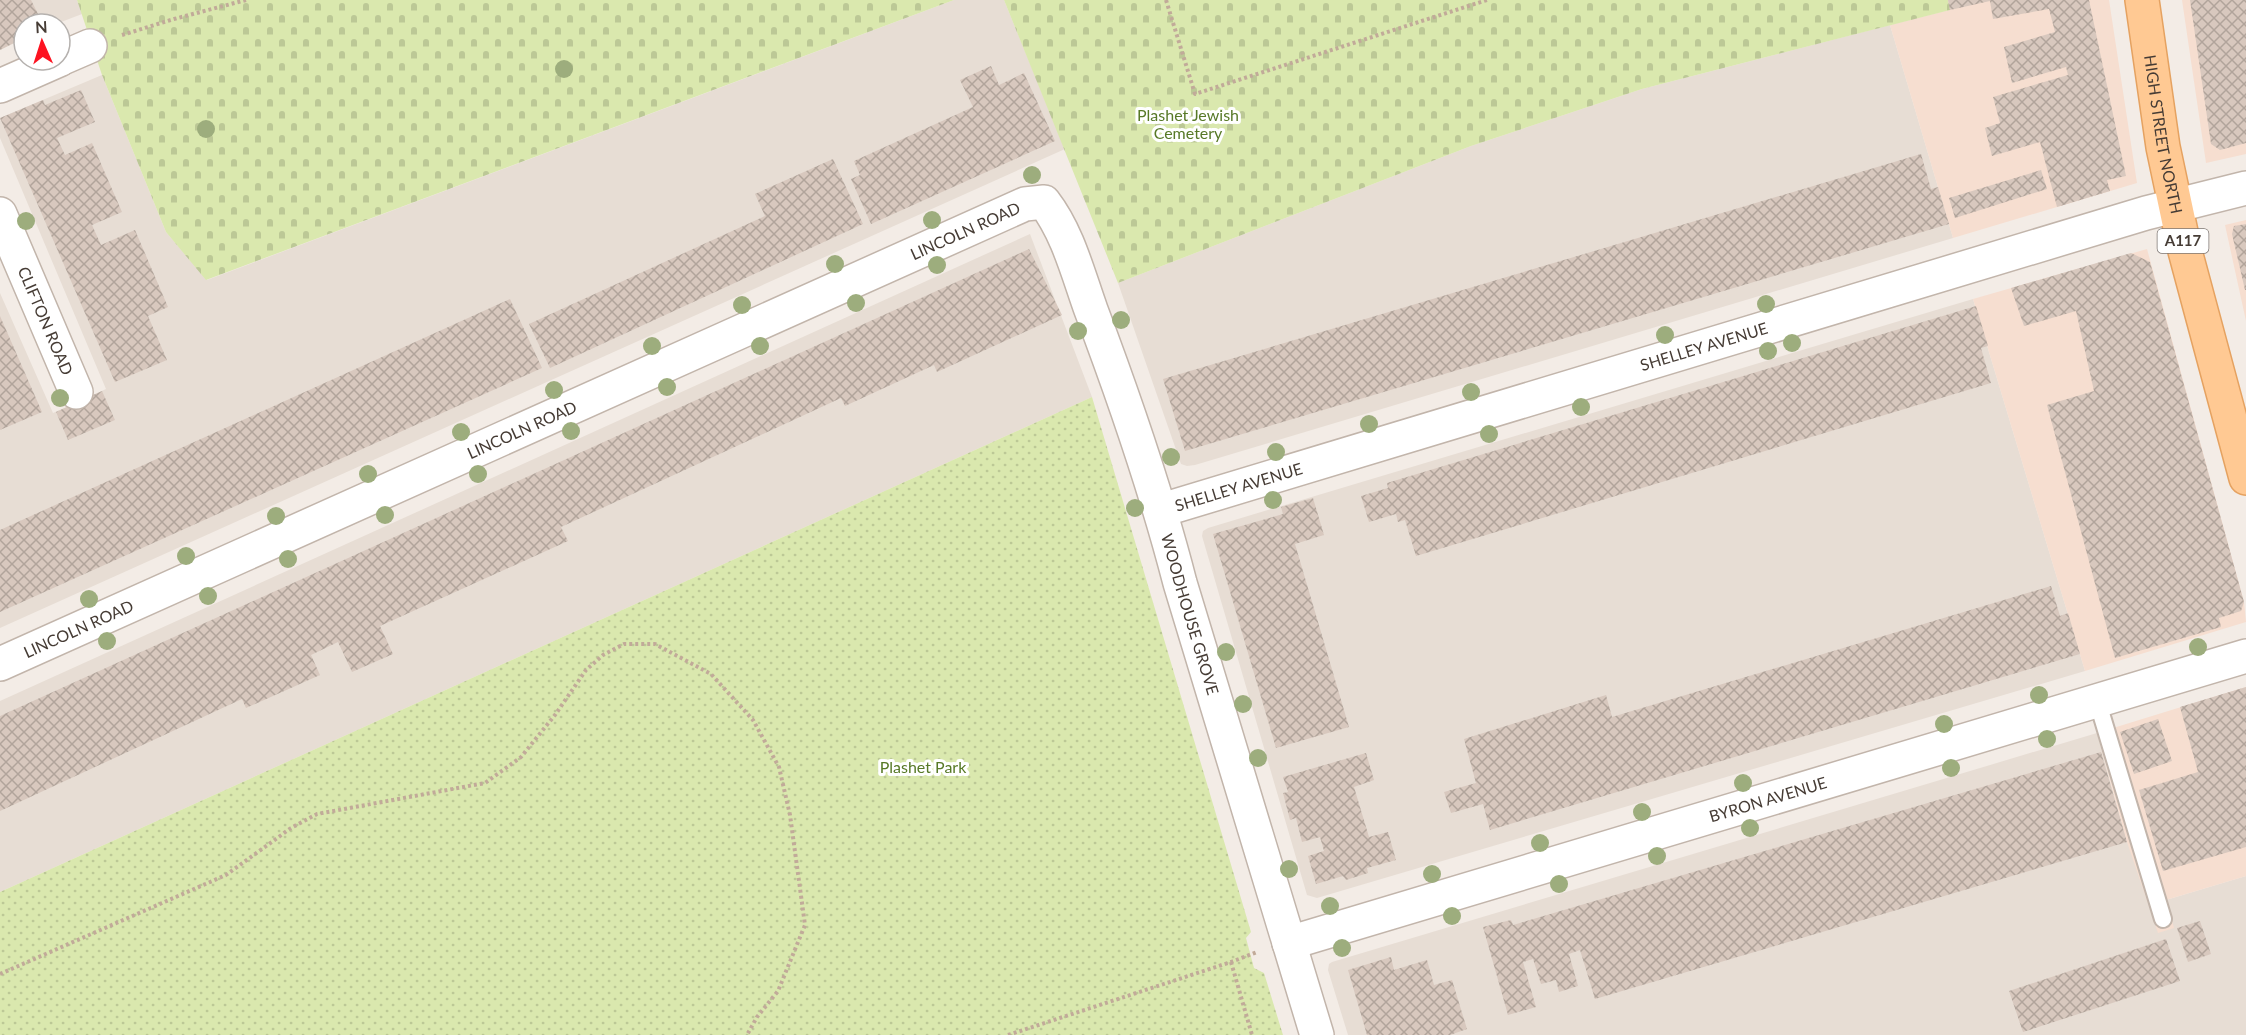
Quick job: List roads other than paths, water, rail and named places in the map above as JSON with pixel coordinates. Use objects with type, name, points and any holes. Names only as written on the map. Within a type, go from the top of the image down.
[{"type":"main road","name":"HIGH STREET NORTH","points":[[2142,0],[2163,147],[2175,204],[2193,282],[2246,478]]},
{"type":"street","points":[[72,54],[90,46]]},
{"type":"street","points":[[0,86],[32,72]]},
{"type":"street","name":"SHELLEY AVENUE","points":[[1162,510],[2175,204],[2246,188]]},
{"type":"street","name":"WOODHOUSE GROVE","points":[[1044,202],[1056,218],[1070,253],[1162,510],[1180,583],[1317,1035]]},
{"type":"street","name":"LINCOLN ROAD","points":[[0,664],[1025,204],[1044,202]]},
{"type":"street","name":"CLIFTON ROAD","points":[[0,214],[76,392]]},
{"type":"street","name":"BYRON AVENUE","points":[[1289,943],[2246,656]]},
{"type":"lane","points":[[2097,700],[2163,919]]},
{"type":"park label","name":"Plashet Jewish Cemetery","points":[[1188,124]]},
{"type":"park label","name":"Plashet Park","points":[[923,767]]}]
